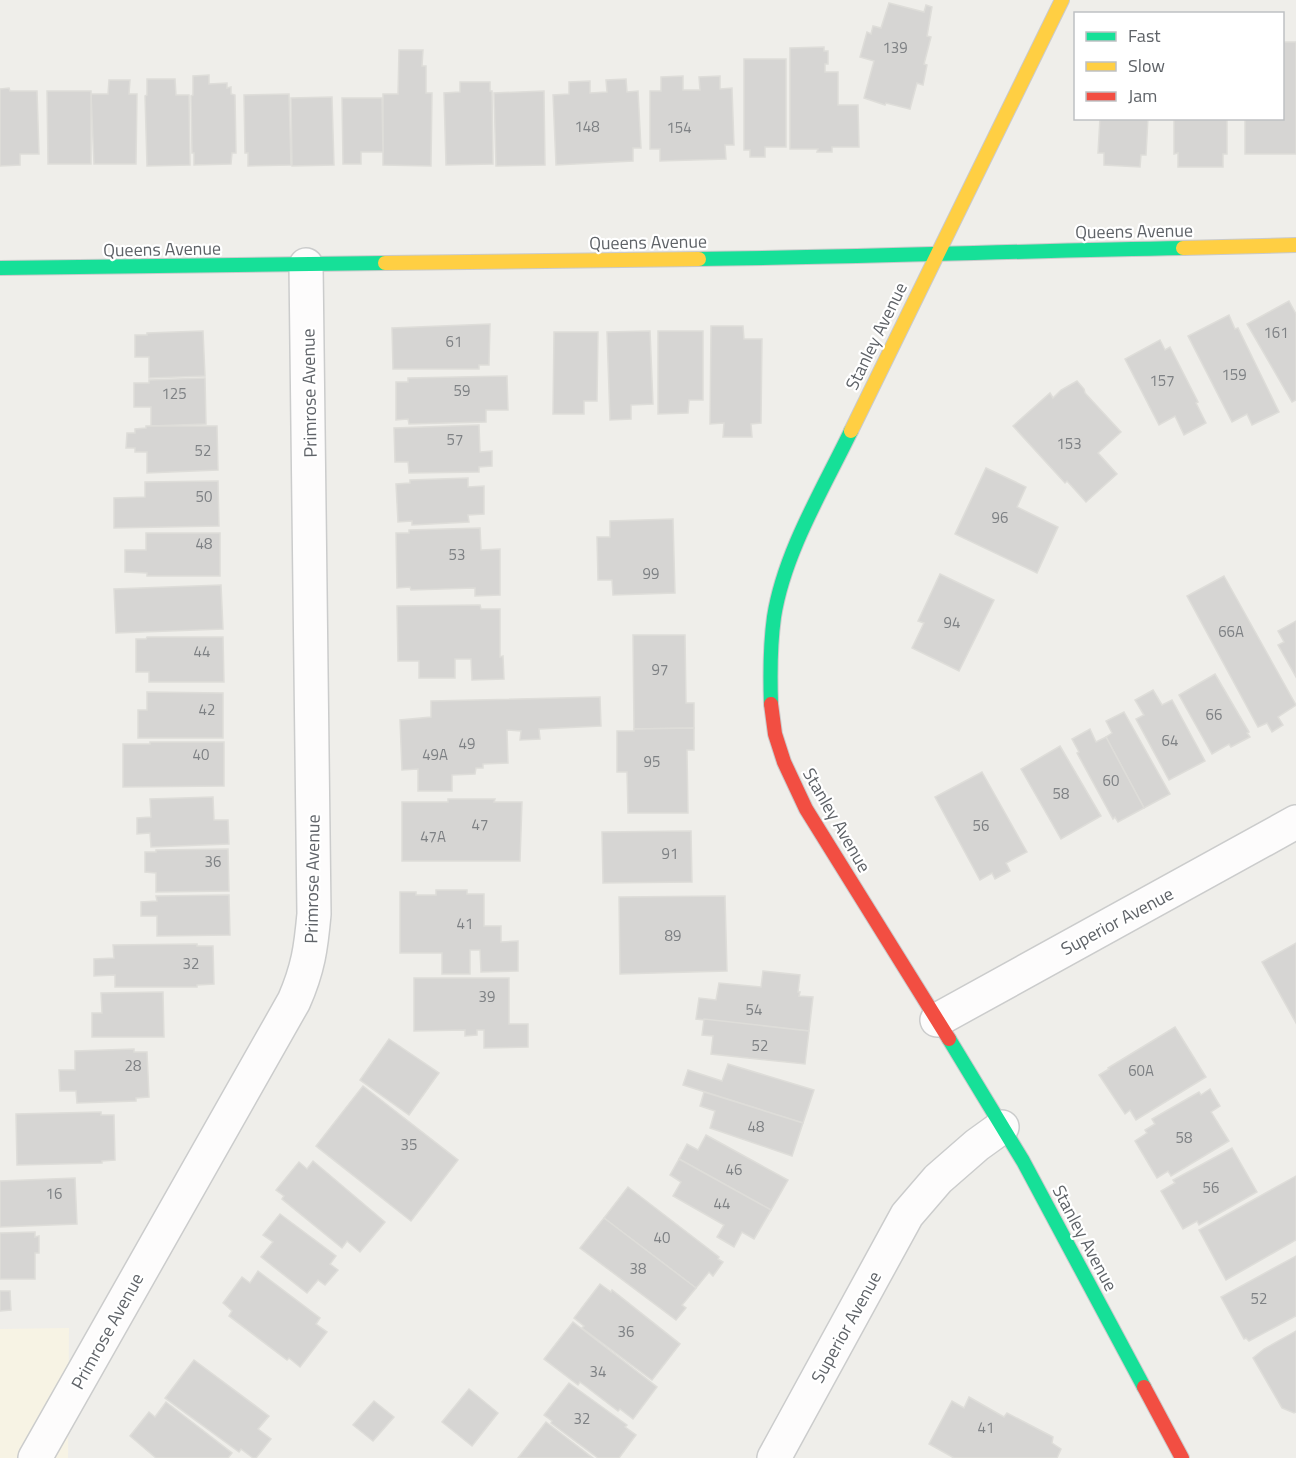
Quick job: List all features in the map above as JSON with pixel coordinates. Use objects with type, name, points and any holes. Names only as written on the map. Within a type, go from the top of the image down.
[{"type":"street","name":"Stanley Avenue","points":[[1062,0],[986,158],[936,254],[794,549],[774,617],[770,666],[771,704],[784,762],[801,800],[1023,1161],[1182,1458]]},
{"type":"street","name":"Queens Avenue","points":[[0,268],[306,266],[882,257],[1296,245]]},
{"type":"street","name":"Primrose Avenue","points":[[35,1458],[294,1001],[305,976],[311,954],[314,914],[306,266]]},
{"type":"street","name":"Superior Avenue","points":[[938,1020],[1296,822]]},
{"type":"street","name":"Superior Avenue","points":[[774,1458],[907,1215],[938,1179],[977,1145],[1002,1128]]},
{"type":"shaded area","points":[[69,1328],[68,1458],[0,1458],[0,1329]]},
{"type":"building","points":[[889,3],[924,12],[926,5],[932,7],[927,36],[931,37],[924,64],[927,65],[923,85],[917,83],[910,109],[886,103],[885,105],[864,98],[874,61],[860,57],[867,32],[871,34],[873,26],[881,28]]},
{"type":"building","points":[[1284,42],[1296,42],[1296,154],[1245,154],[1245,120],[1284,120]]},
{"type":"building","points":[[824,47],[824,51],[828,51],[828,64],[825,64],[825,72],[838,72],[838,105],[858,105],[859,147],[832,147],[832,152],[817,152],[818,149],[790,149],[790,48]]},
{"type":"building","points":[[399,50],[423,50],[422,66],[426,66],[426,93],[432,93],[431,166],[383,165],[383,94],[398,94]]},
{"type":"building","points":[[744,59],[786,59],[786,147],[765,147],[765,157],[750,157],[750,150],[744,150]]},
{"type":"building","points":[[209,75],[209,84],[227,83],[227,88],[231,87],[231,94],[235,95],[236,153],[232,153],[231,164],[194,165],[191,96],[193,95],[193,76]]},
{"type":"building","points":[[683,76],[683,90],[700,90],[699,77],[720,76],[720,89],[732,88],[734,145],[725,145],[726,159],[660,161],[660,149],[650,149],[650,91],[661,91],[661,77]]},
{"type":"building","points":[[147,79],[175,79],[176,95],[189,95],[190,165],[147,166],[145,96],[147,95]]},
{"type":"building","points":[[626,79],[627,92],[638,91],[641,148],[633,148],[633,161],[556,165],[553,95],[569,94],[569,82],[590,81],[590,93],[607,92],[606,80]]},
{"type":"building","points":[[109,80],[130,80],[129,94],[137,94],[136,164],[94,164],[91,94],[108,94]]},
{"type":"building","points":[[460,82],[490,82],[493,164],[446,165],[444,93],[460,92]]},
{"type":"building","points":[[9,88],[10,91],[37,91],[39,154],[20,154],[20,165],[0,166],[0,89]]},
{"type":"building","points":[[47,91],[91,91],[91,164],[48,164]]},
{"type":"building","points":[[544,91],[545,165],[496,166],[494,93]]},
{"type":"building","points":[[289,94],[291,165],[248,166],[248,153],[245,153],[244,95]]},
{"type":"building","points":[[332,97],[334,165],[292,166],[291,98]]},
{"type":"building","points":[[342,98],[382,98],[383,152],[361,152],[361,164],[343,164]]},
{"type":"building","points":[[1100,120],[1148,120],[1146,155],[1141,155],[1140,167],[1104,165],[1104,153],[1098,153]]},
{"type":"building","points":[[1174,120],[1227,120],[1227,154],[1223,154],[1223,167],[1178,167],[1178,153],[1174,154]]},
{"type":"building","points":[[1289,301],[1296,314],[1296,400],[1292,402],[1247,324]]},
{"type":"building","points":[[1229,315],[1235,329],[1238,328],[1279,412],[1252,425],[1247,414],[1232,422],[1188,336]]},
{"type":"building","points":[[490,324],[489,365],[479,365],[479,369],[393,369],[392,328]]},
{"type":"building","points":[[711,326],[743,326],[744,339],[762,339],[761,423],[751,424],[752,437],[723,437],[724,423],[710,424]]},
{"type":"building","points":[[203,331],[205,376],[149,378],[149,357],[135,357],[135,335]]},
{"type":"building","points":[[650,331],[653,404],[631,405],[631,419],[610,420],[607,332]]},
{"type":"building","points":[[658,331],[703,331],[703,400],[689,400],[688,413],[658,414]]},
{"type":"building","points":[[554,332],[598,332],[597,401],[584,401],[584,414],[553,414]]},
{"type":"building","points":[[1160,340],[1165,350],[1170,347],[1206,423],[1184,435],[1175,416],[1159,425],[1125,359]]},
{"type":"building","points":[[507,376],[508,410],[486,410],[486,422],[409,424],[408,419],[396,420],[396,382],[408,382],[408,378]]},
{"type":"building","points":[[205,378],[206,424],[151,426],[151,407],[134,407],[134,383],[149,383],[149,380]]},
{"type":"building","points":[[1077,381],[1121,432],[1098,453],[1117,474],[1086,502],[1067,481],[1065,483],[1013,426],[1050,393],[1053,398],[1061,390]]},
{"type":"building","points":[[479,425],[480,452],[492,451],[492,466],[479,467],[479,472],[409,473],[408,462],[395,462],[394,428]]},
{"type":"building","points":[[146,426],[217,426],[218,470],[147,473],[147,452],[135,452],[135,448],[126,448],[127,433],[135,433],[135,429],[146,428]]},
{"type":"building","points":[[986,468],[1026,487],[1017,507],[1058,527],[1037,573],[955,534]]},
{"type":"building","points":[[468,478],[468,487],[484,486],[484,514],[468,515],[469,522],[412,525],[412,521],[398,522],[396,484],[410,483],[410,480]]},
{"type":"building","points":[[218,481],[219,526],[114,528],[114,498],[145,497],[145,482]]},
{"type":"building","points":[[673,519],[675,593],[613,595],[612,580],[598,580],[597,537],[610,537],[610,521]]},
{"type":"building","points":[[480,528],[481,550],[500,549],[500,595],[475,596],[475,588],[411,590],[410,587],[397,588],[396,533],[409,533],[409,530]]},
{"type":"building","points":[[146,533],[220,533],[220,576],[147,576],[147,573],[125,572],[125,550],[146,550]]},
{"type":"building","points":[[940,574],[994,600],[959,671],[912,648],[924,623],[918,621]]},
{"type":"building","points":[[1224,576],[1296,705],[1278,717],[1283,725],[1272,732],[1267,723],[1258,727],[1187,596]]},
{"type":"building","points":[[221,585],[223,629],[116,633],[114,589]]},
{"type":"building","points":[[480,605],[481,609],[500,609],[500,657],[503,656],[504,679],[472,680],[471,659],[455,659],[455,678],[419,678],[419,661],[398,661],[397,606]]},
{"type":"building","points":[[1296,621],[1296,677],[1278,645],[1284,642],[1278,631]]},
{"type":"building","points":[[633,635],[685,635],[686,703],[694,703],[694,728],[634,729]]},
{"type":"building","points":[[223,637],[224,682],[149,682],[149,672],[136,672],[136,639]]},
{"type":"building","points":[[1215,674],[1250,737],[1231,747],[1229,744],[1212,754],[1179,695]]},
{"type":"building","points":[[1153,690],[1162,705],[1172,700],[1205,761],[1169,780],[1136,719],[1144,715],[1135,700]]},
{"type":"building","points":[[147,692],[223,693],[223,738],[138,738],[138,710],[147,710]]},
{"type":"building","points":[[600,697],[601,726],[539,729],[540,739],[520,740],[521,731],[507,730],[508,763],[483,764],[483,768],[476,768],[475,774],[452,775],[452,791],[418,791],[418,769],[402,770],[400,720],[431,717],[431,701]]},
{"type":"building","points":[[1124,712],[1170,794],[1144,808],[1106,737],[1112,733],[1106,721]]},
{"type":"building","points":[[694,728],[694,750],[687,750],[688,813],[628,813],[627,772],[617,772],[617,731]]},
{"type":"building","points":[[1090,729],[1096,742],[1106,737],[1144,808],[1118,822],[1115,817],[1113,819],[1077,753],[1079,752],[1072,739]]},
{"type":"building","points":[[150,742],[224,742],[224,786],[123,787],[123,744],[150,744]]},
{"type":"building","points":[[1060,746],[1101,816],[1061,839],[1021,769]]},
{"type":"building","points":[[982,772],[1027,852],[1006,863],[1010,871],[995,879],[992,873],[980,880],[935,797]]},
{"type":"building","points":[[213,797],[214,820],[228,820],[229,844],[151,847],[150,833],[137,834],[137,818],[151,817],[150,799]]},
{"type":"building","points":[[448,799],[495,799],[494,802],[522,802],[520,861],[402,861],[402,802],[448,802]]},
{"type":"building","points":[[691,831],[692,882],[603,883],[602,832]]},
{"type":"building","points":[[228,849],[229,891],[156,892],[156,873],[145,872],[145,852]]},
{"type":"building","points":[[436,890],[467,890],[467,894],[484,894],[484,926],[501,926],[501,942],[518,941],[518,971],[481,972],[480,950],[470,950],[470,974],[442,974],[442,953],[400,953],[400,892],[436,895]]},
{"type":"building","points":[[229,895],[230,935],[157,936],[157,916],[141,916],[141,902],[157,901],[156,896]]},
{"type":"building","points":[[725,896],[727,971],[620,974],[619,897]]},
{"type":"building","points":[[1296,943],[1296,1023],[1262,962]]},
{"type":"building","points":[[197,944],[197,946],[213,946],[214,984],[197,985],[197,987],[115,987],[115,975],[94,976],[94,959],[114,958],[113,945]]},
{"type":"building","points":[[763,971],[800,975],[799,996],[813,997],[809,1031],[696,1019],[699,998],[716,1000],[719,983],[761,987]]},
{"type":"building","points":[[414,978],[509,978],[509,1024],[528,1024],[528,1047],[484,1048],[484,1030],[477,1030],[477,1035],[465,1036],[465,1030],[414,1031]]},
{"type":"building","points":[[163,992],[164,1037],[92,1037],[92,1013],[102,1013],[101,993]]},
{"type":"building","points":[[704,1019],[809,1031],[805,1064],[711,1054],[713,1036],[702,1035]]},
{"type":"building","points":[[1175,1027],[1206,1077],[1136,1120],[1130,1110],[1125,1114],[1099,1075]]},
{"type":"building","points":[[389,1039],[439,1073],[409,1115],[360,1080]]},
{"type":"building","points":[[134,1049],[134,1052],[147,1052],[149,1097],[136,1098],[136,1101],[77,1103],[76,1091],[60,1091],[59,1070],[75,1070],[75,1051]]},
{"type":"building","points":[[728,1064],[814,1090],[803,1123],[683,1085],[688,1070],[722,1081]]},
{"type":"building","points":[[363,1086],[458,1160],[411,1221],[316,1146]]},
{"type":"building","points":[[1210,1089],[1220,1106],[1211,1112],[1229,1141],[1171,1176],[1168,1171],[1157,1178],[1135,1141],[1147,1133],[1145,1130],[1155,1124],[1152,1119],[1199,1092],[1201,1095]]},
{"type":"building","points":[[704,1092],[803,1123],[792,1156],[710,1128],[715,1111],[700,1106]]},
{"type":"building","points":[[101,1112],[101,1115],[114,1115],[115,1160],[102,1161],[102,1163],[17,1165],[16,1114]]},
{"type":"building","points":[[706,1135],[788,1180],[771,1210],[679,1159],[687,1144],[698,1150]]},
{"type":"building","points":[[1232,1148],[1257,1192],[1199,1225],[1197,1221],[1183,1229],[1161,1191],[1175,1183],[1173,1180]]},
{"type":"building","points":[[679,1159],[771,1210],[754,1239],[742,1232],[734,1247],[717,1237],[724,1225],[673,1196],[681,1182],[670,1175]]},
{"type":"building","points":[[313,1161],[385,1222],[360,1252],[347,1241],[342,1248],[282,1199],[284,1196],[276,1190],[299,1162],[307,1169]]},
{"type":"building","points":[[1296,1176],[1296,1240],[1226,1280],[1199,1230]]},
{"type":"building","points":[[75,1178],[77,1224],[0,1227],[0,1181]]},
{"type":"building","points":[[628,1187],[719,1257],[718,1259],[723,1262],[713,1276],[709,1272],[696,1288],[604,1218]]},
{"type":"building","points":[[280,1214],[336,1256],[330,1264],[338,1270],[325,1285],[318,1280],[307,1293],[261,1257],[273,1242],[263,1235]]},
{"type":"building","points":[[604,1218],[696,1288],[682,1305],[686,1308],[676,1320],[580,1248]]},
{"type":"building","points":[[35,1232],[35,1237],[39,1236],[39,1253],[35,1253],[35,1279],[0,1279],[0,1233]]},
{"type":"building","points":[[1296,1256],[1296,1316],[1249,1341],[1244,1339],[1221,1297]]},
{"type":"building","points":[[258,1271],[320,1318],[316,1324],[327,1332],[300,1367],[289,1358],[287,1360],[229,1316],[232,1311],[223,1303],[242,1277],[250,1283]]},
{"type":"building","points":[[600,1284],[611,1292],[612,1290],[680,1344],[652,1380],[582,1328],[584,1326],[574,1318]]},
{"type":"building","points":[[0,1291],[10,1291],[11,1310],[0,1311]]},
{"type":"building","points":[[573,1322],[657,1387],[633,1419],[620,1409],[618,1411],[580,1382],[578,1385],[544,1359]]},
{"type":"building","points":[[1296,1331],[1296,1412],[1294,1413],[1282,1408],[1253,1358]]},
{"type":"building","points":[[194,1360],[269,1416],[258,1429],[271,1439],[256,1458],[241,1449],[239,1452],[165,1398]]},
{"type":"building","points":[[569,1383],[627,1425],[625,1427],[636,1435],[619,1458],[598,1458],[551,1423],[552,1421],[544,1415]]},
{"type":"building","points":[[469,1389],[498,1413],[472,1446],[442,1422]]},
{"type":"building","points":[[969,1397],[1004,1417],[1007,1413],[1053,1437],[1052,1443],[1061,1449],[1057,1458],[954,1458],[929,1444],[952,1401],[964,1408]]},
{"type":"building","points":[[374,1401],[394,1417],[373,1441],[353,1425]]},
{"type":"building","points":[[166,1402],[232,1453],[228,1458],[156,1458],[130,1436],[149,1412],[155,1417]]},
{"type":"building","points":[[546,1422],[593,1458],[518,1458]]},
{"type":"traffic: fast","points":[[699,259],[1183,248]]},
{"type":"traffic: fast","points":[[0,268],[385,263]]},
{"type":"traffic: fast","points":[[771,704],[770,671],[774,617],[786,569],[795,545],[851,431]]},
{"type":"traffic: fast","points":[[949,1039],[1023,1161],[1144,1387]]},
{"type":"traffic: slow","points":[[851,431],[1062,0]]},
{"type":"traffic: slow","points":[[1183,248],[1296,245]]},
{"type":"traffic: slow","points":[[385,263],[699,259]]},
{"type":"traffic: jam","points":[[771,704],[775,734],[784,762],[806,809],[949,1039]]},
{"type":"traffic: jam","points":[[1144,1387],[1182,1458]]}]
